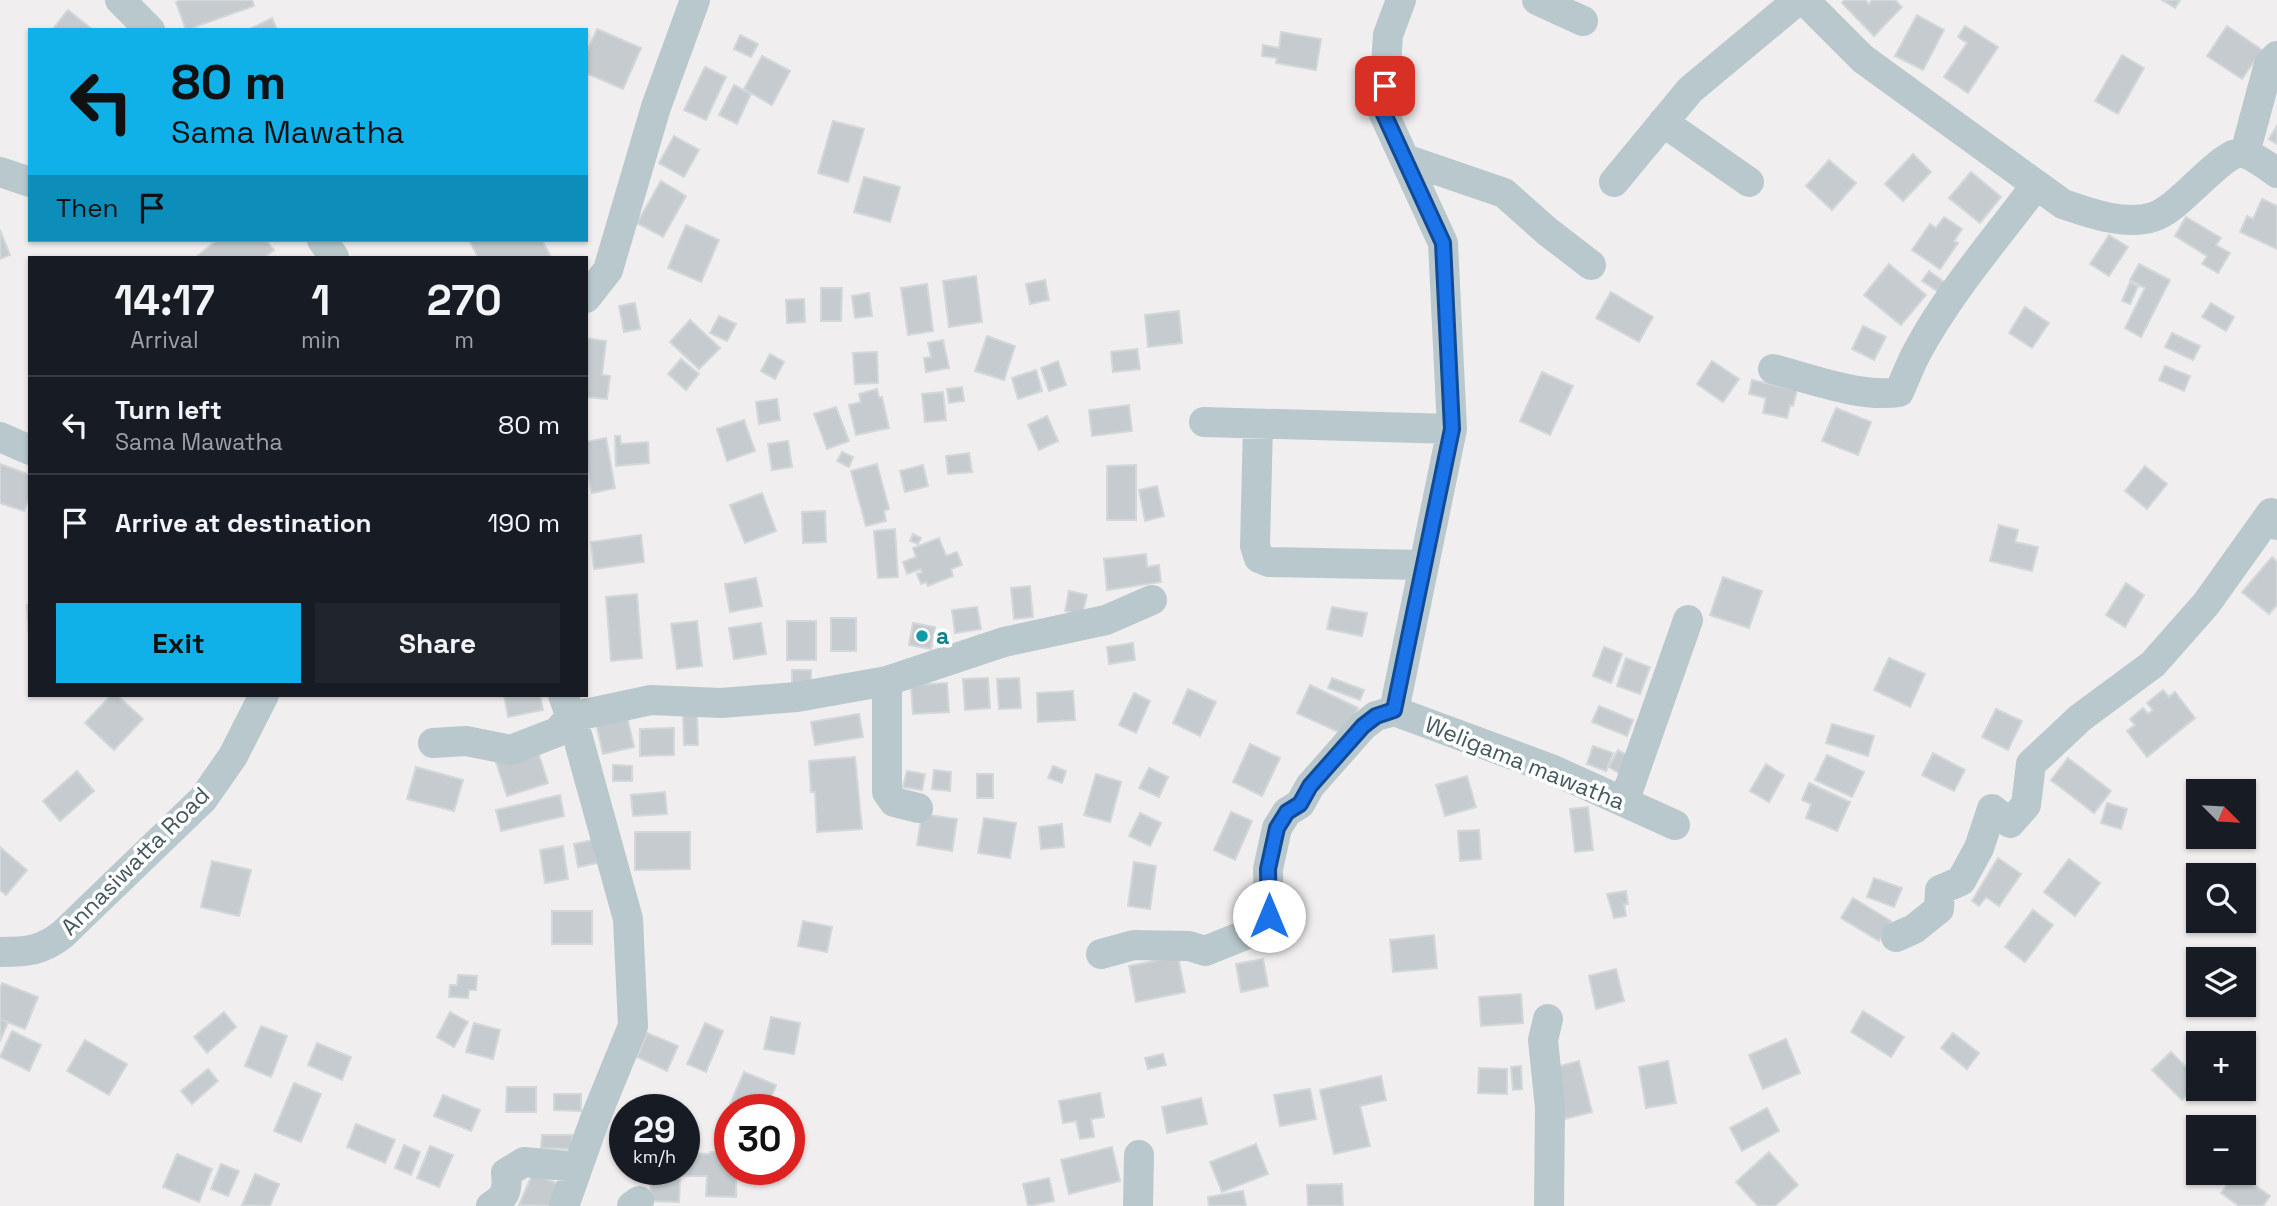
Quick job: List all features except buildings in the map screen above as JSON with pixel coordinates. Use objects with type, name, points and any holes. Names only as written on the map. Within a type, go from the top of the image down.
[{"type":"street","points":[[120,0],[148,28]]},
{"type":"street","points":[[588,295],[608,270],[656,107],[695,0]]},
{"type":"street","points":[[1101,954],[1134,945],[1189,946],[1205,951],[1255,931],[1269,916],[1268,869],[1277,828],[1287,812],[1300,804],[1310,786],[1363,726],[1376,716],[1394,710],[1452,429],[1443,243],[1383,112],[1388,35],[1401,0]]},
{"type":"street","points":[[1537,0],[1583,21]]},
{"type":"street","points":[[1614,182],[1690,90],[1797,0]]},
{"type":"street","points":[[1804,0],[1863,59],[2063,204],[2096,216],[2151,218],[2165,212],[2216,166],[2234,154],[2245,153],[2277,173]]},
{"type":"street","points":[[2245,153],[2269,64],[2277,56]]},
{"type":"street","points":[[1663,122],[1749,181]]},
{"type":"street","points":[[1405,159],[1504,193],[1591,265]]},
{"type":"street","points":[[0,172],[28,181]]},
{"type":"street","points":[[1773,369],[1882,395],[1899,392],[1930,331],[1966,277],[2036,185]]},
{"type":"street","points":[[323,242],[333,256]]},
{"type":"street","points":[[1204,422],[1452,429]]},
{"type":"street","points":[[1258,424],[1255,546],[1259,558],[1269,562],[1424,565]]},
{"type":"street","points":[[0,437],[28,449]]},
{"type":"street","points":[[1896,937],[1914,929],[1939,909],[1940,890],[1961,881],[1979,848],[1992,809],[2010,823],[2026,805],[2031,764],[2080,718],[2153,664],[2206,604],[2271,513],[2277,525]]},
{"type":"street","points":[[567,706],[651,700],[721,703],[797,697],[887,681],[1004,642],[1106,620],[1152,600]]},
{"type":"street","points":[[1624,802],[1688,620]]},
{"type":"street","points":[[887,681],[887,792],[894,802],[918,808]]},
{"type":"street","name":"Annasiwatta Road","points":[[0,952],[20,952],[46,947],[63,934],[203,799],[233,756],[263,697]]},
{"type":"street","points":[[433,743],[466,741],[511,750],[557,732],[567,706]]},
{"type":"street","points":[[564,1206],[633,1026],[628,919],[567,706]]},
{"type":"street","name":"Weligama mawatha","points":[[1394,710],[1551,769],[1675,825]]},
{"type":"street","points":[[1548,1019],[1543,1040],[1550,1108],[1549,1206]]},
{"type":"street","points":[[1138,1206],[1139,1155]]},
{"type":"street","points":[[491,1206],[501,1200],[508,1187],[506,1173],[524,1162],[578,1167]]},
{"type":"place","name":"a","points":[[922,636]]},
{"type":"route","points":[[1269,916],[1268,869],[1277,828],[1287,812],[1300,804],[1310,786],[1363,726],[1376,716],[1394,710],[1452,429],[1443,243],[1383,112],[1385,86]]}]
